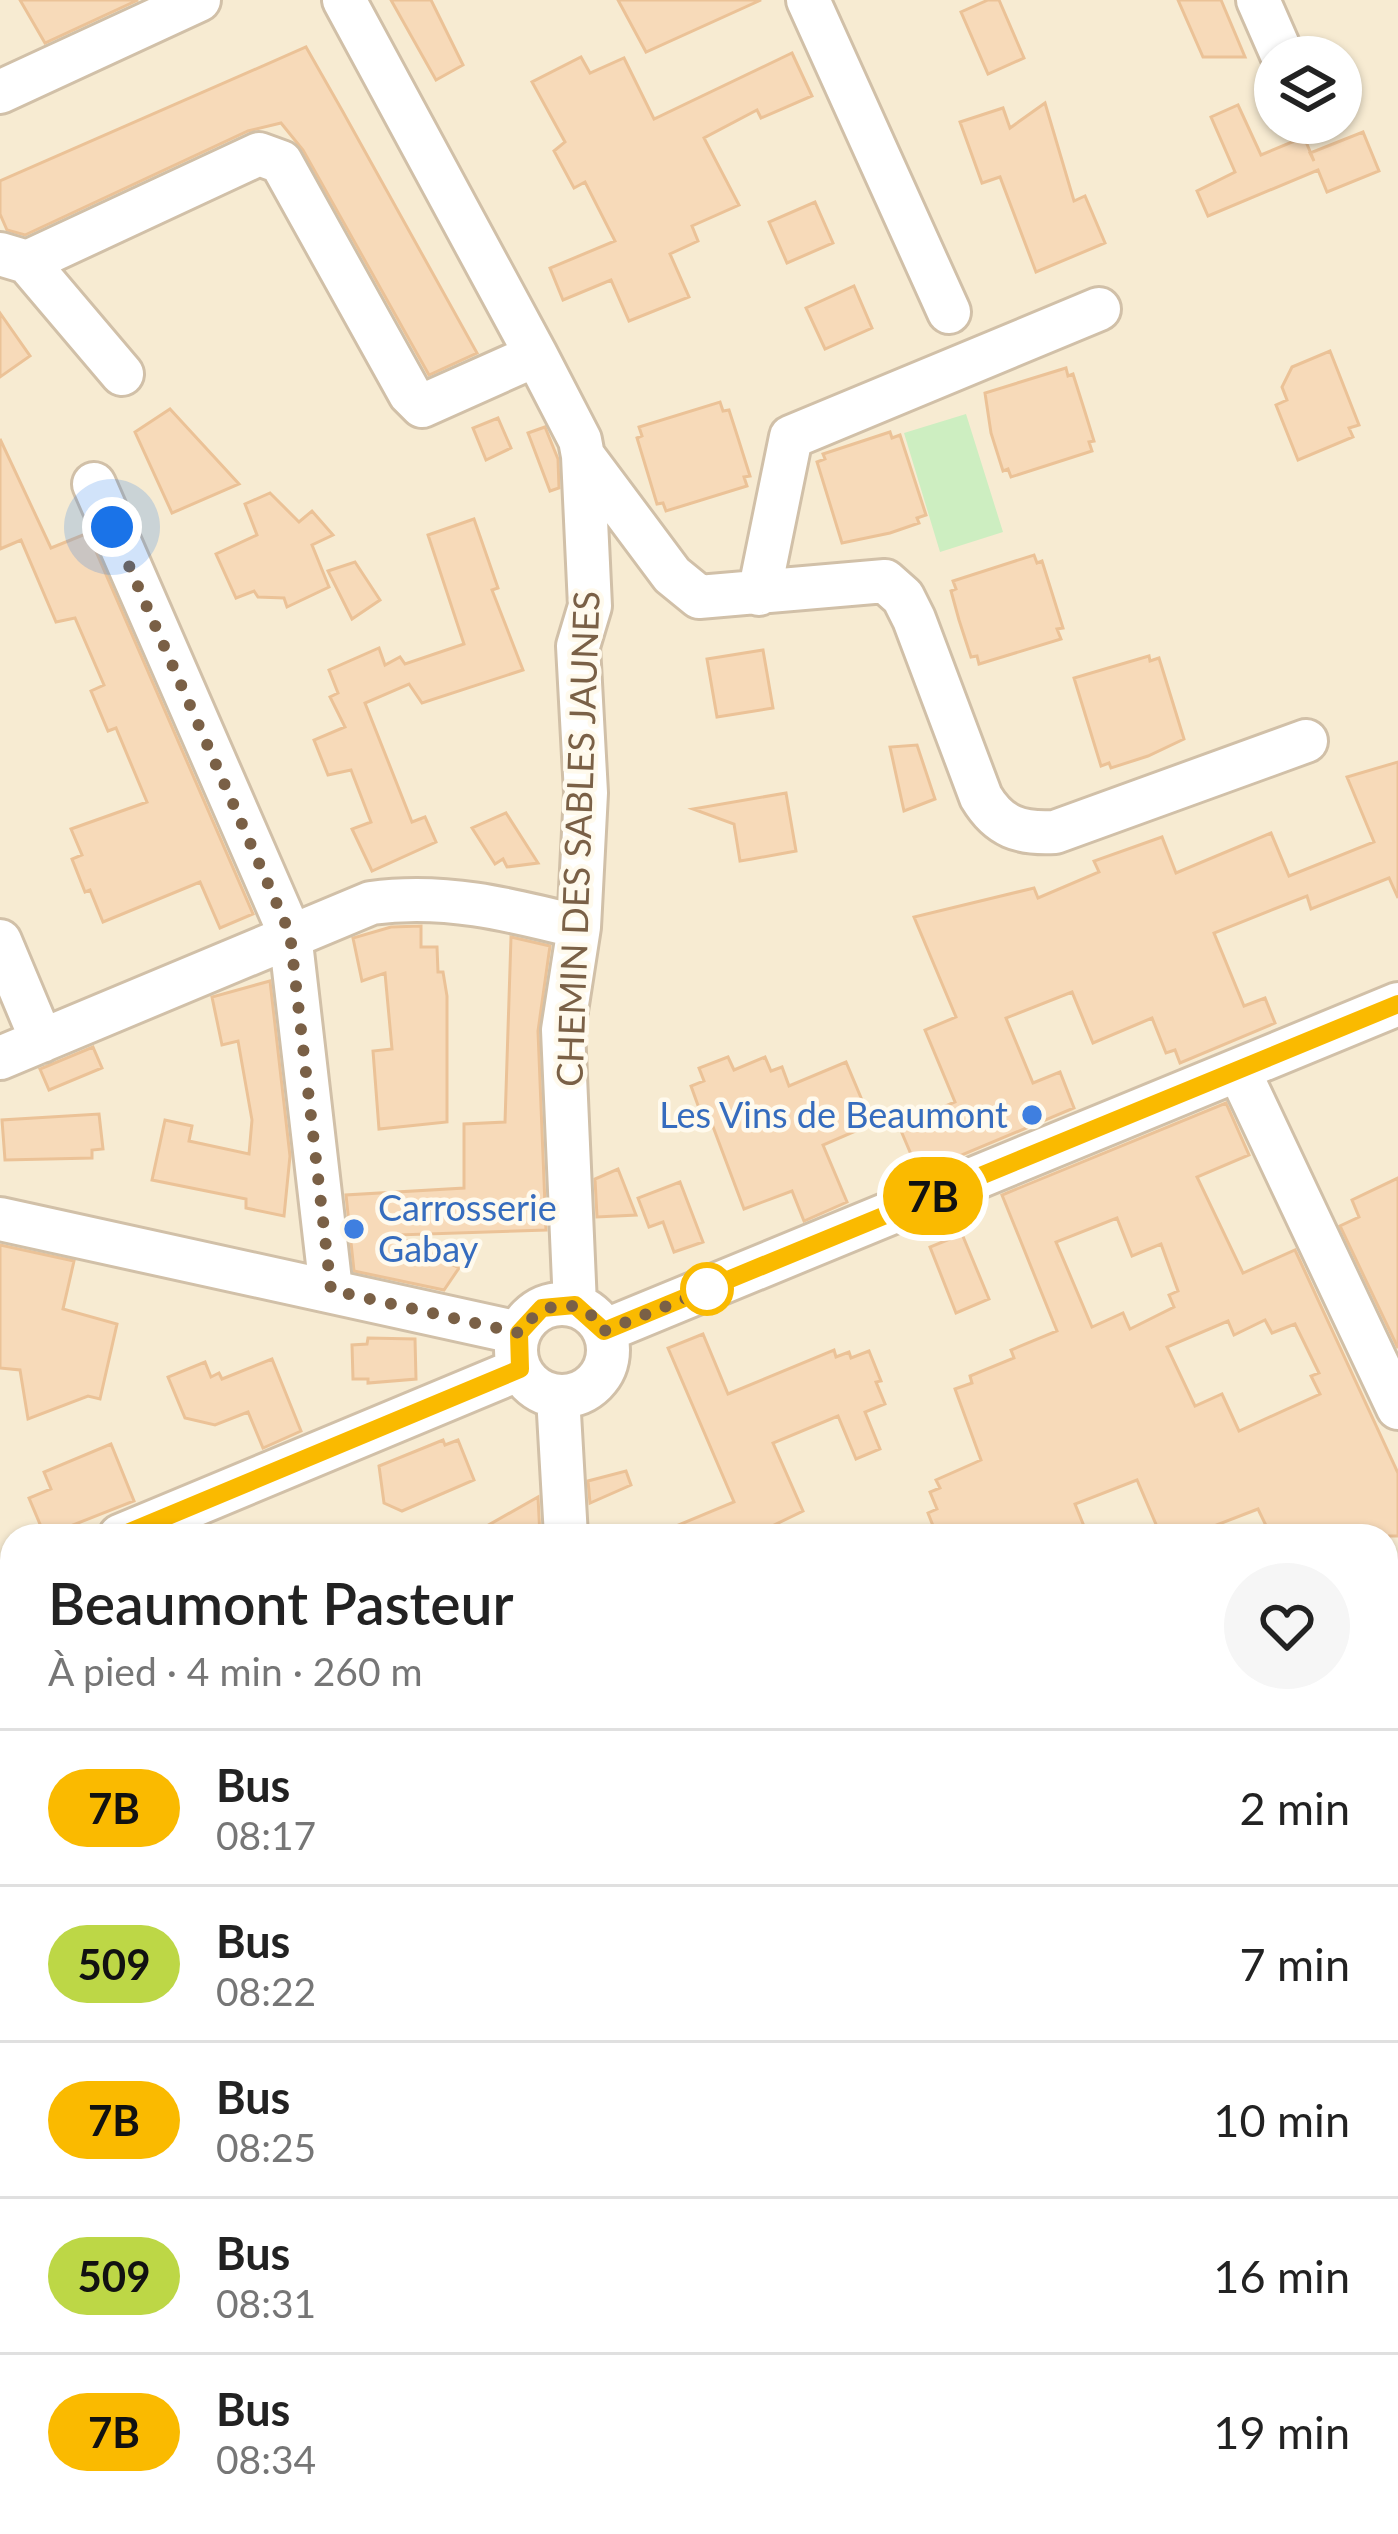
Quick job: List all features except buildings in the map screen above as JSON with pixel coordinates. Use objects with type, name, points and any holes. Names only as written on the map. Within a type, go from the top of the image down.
[{"type":"street","points":[[0,92],[200,0]]},
{"type":"street","name":"CHEMIN DES SABLES JAUNES","points":[[344,0],[536,355],[580,440],[583,456],[590,606],[578,646],[586,793],[579,927],[563,1030],[590,1318]]},
{"type":"street","points":[[808,0],[949,312]]},
{"type":"street","points":[[1258,0],[1274,36]]},
{"type":"street","points":[[122,374],[14,258],[259,154],[280,163],[410,394],[422,406],[536,355]]},
{"type":"street","points":[[759,594],[791,437],[1099,309]]},
{"type":"street","points":[[583,456],[686,590],[714,599],[885,581],[903,597],[994,819],[1029,833],[1055,832],[1306,741]]},
{"type":"street","points":[[94,484],[290,934],[331,1290]]},
{"type":"street","points":[[0,1058],[371,903],[422,896],[470,901],[579,927]]},
{"type":"street","points":[[0,941],[42,1041]]},
{"type":"street","points":[[146,1524],[519,1351],[542,1308],[590,1318],[1239,1071],[1398,1004]]},
{"type":"street","points":[[1239,1071],[1398,1408]]},
{"type":"street","points":[[0,1219],[331,1290],[519,1351],[535,1388],[558,1396],[574,1395],[600,1377],[609,1346],[590,1318]]},
{"type":"street","points":[[558,1396],[565,1524]]},
{"type":"shaded area","points":[[0,0],[1398,0],[1398,1524],[0,1524]]},
{"type":"green space","points":[[966,414],[1003,532],[940,552],[904,433]]},
{"type":"bus line","name":"7B","points":[[149,1524],[520,1369],[516,1357],[519,1333],[542,1308],[575,1305],[598,1319],[604,1331],[1398,1004]]},
{"type":"place","name":"Les Vins de Beaumont","points":[[1032,1115]]},
{"type":"place","name":"Carrosserie Gabay","points":[[354,1229]]},
{"type":"route","points":[[112,527],[290,934],[331,1290],[519,1333],[542,1308],[558,1304],[587,1311],[604,1331],[727,1282],[707,1289]]}]
